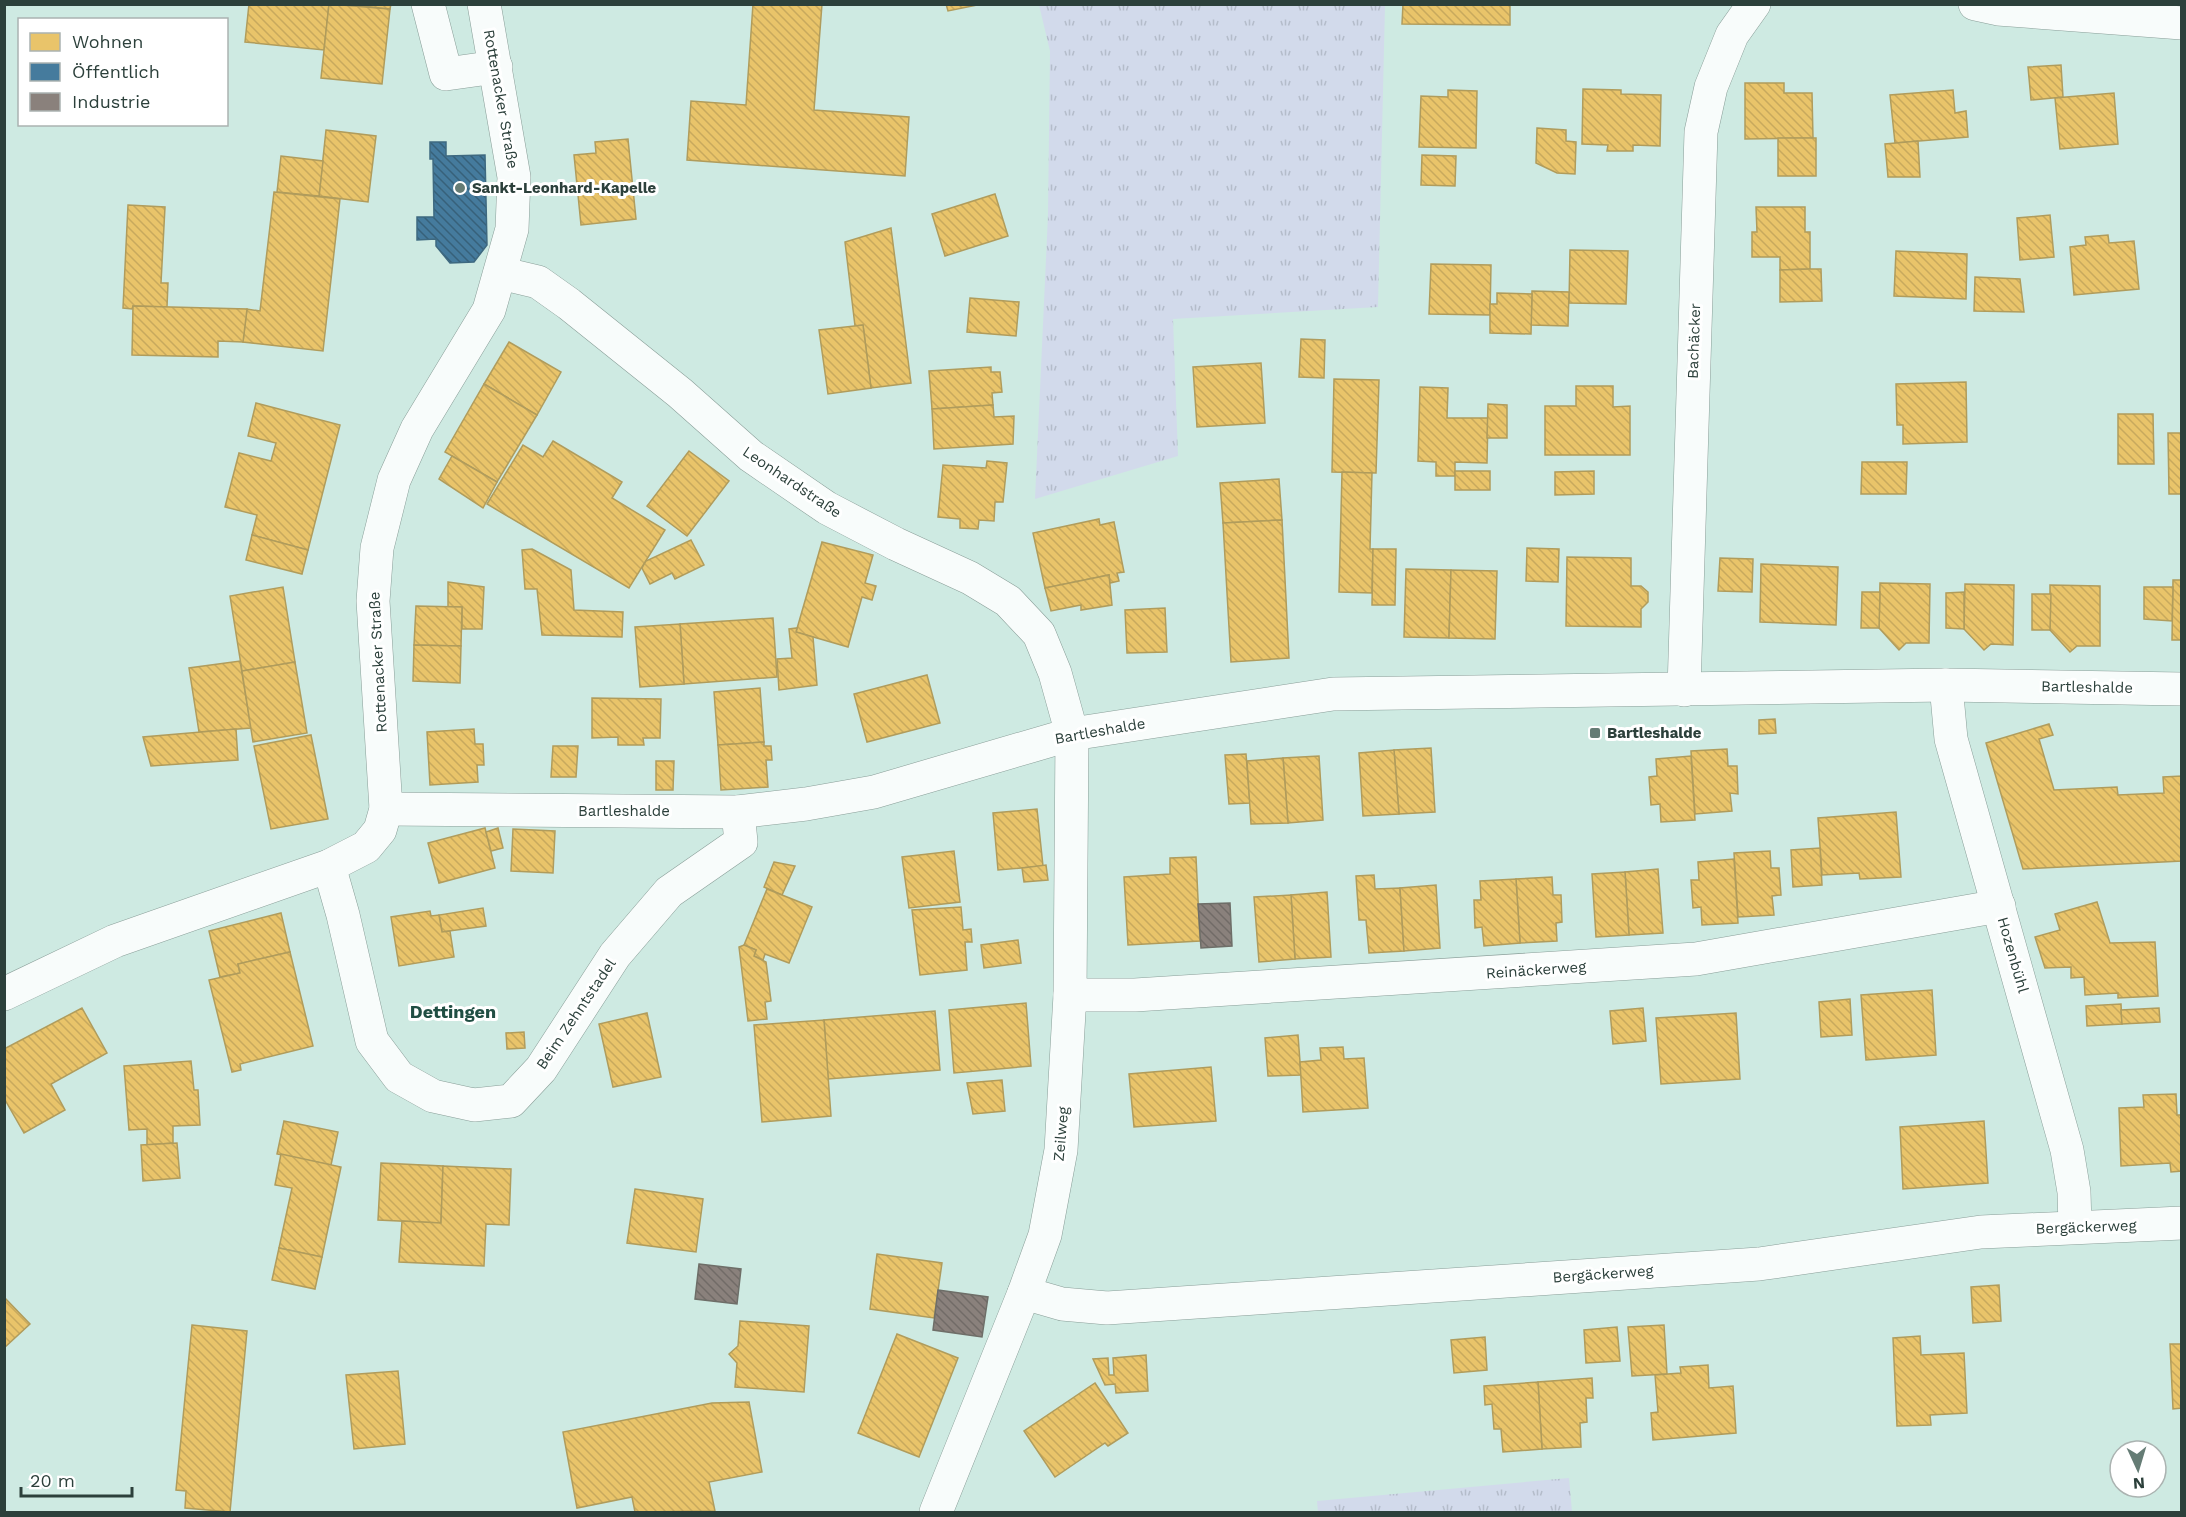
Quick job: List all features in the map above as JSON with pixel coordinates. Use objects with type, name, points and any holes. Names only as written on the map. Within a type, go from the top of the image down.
[{"type":"street","points":[[428,4],[446,74],[496,67]]},
{"type":"street","name":"Rottenacker Straße","points":[[4,994],[115,941],[329,866],[366,848],[380,830],[386,809],[373,601],[377,548],[394,480],[417,429],[489,310],[512,229],[514,177],[484,4]]},
{"type":"street","name":"Bachäcker","points":[[1684,690],[1701,132],[1711,87],[1732,35],[1754,4]]},
{"type":"street","points":[[1975,4],[1998,9],[2181,24]]},
{"type":"street","name":"Leonhardstraße","points":[[500,273],[538,282],[570,304],[680,393],[751,456],[826,508],[970,578],[1008,601],[1039,634],[1055,673],[1071,734]]},
{"type":"street","name":"Bartleshalde","points":[[386,809],[738,812],[806,804],[874,792],[1071,734],[1333,694],[1946,685],[2181,689]]},
{"type":"street","name":"Hozenbühl","points":[[1946,685],[1951,739],[2067,1150],[2074,1192],[2075,1226]]},
{"type":"street","name":"Zeilweg","points":[[936,1512],[1045,1235],[1061,1150],[1070,995],[1071,734]]},
{"type":"street","name":"Beim Zehntstadel","points":[[329,866],[343,915],[372,1041],[399,1077],[433,1096],[464,1103],[474,1105],[511,1101],[541,1069],[615,955],[669,892],[741,842],[738,812]]},
{"type":"street","name":"Reinäckerweg","points":[[1070,995],[1146,994],[1696,959],[1999,906]]},
{"type":"street","name":"Bergäckerweg","points":[[1024,1293],[1062,1304],[1107,1308],[1760,1264],[1981,1232],[2181,1223]]},
{"type":"green space","points":[[1039,5],[1385,5],[1378,307],[1173,319],[1178,456],[1035,499],[1048,215],[1050,51]]},
{"type":"green space","points":[[1569,1478],[1572,1512],[1318,1512],[1317,1501]]},
{"type":"building: Wohnen","points":[[249,4],[329,4],[324,50],[245,42]]},
{"type":"building: Wohnen","points":[[329,4],[390,9],[382,84],[321,78]]},
{"type":"building: Wohnen","points":[[343,4],[391,4],[390,9]]},
{"type":"building: Wohnen","points":[[753,4],[822,4],[814,110],[909,117],[905,176],[687,160],[691,101],[746,105]]},
{"type":"building: Wohnen","points":[[946,4],[982,4],[948,11]]},
{"type":"building: Wohnen","points":[[1403,4],[1510,4],[1510,25],[1402,24]]},
{"type":"building: Wohnen","points":[[2061,65],[2063,97],[2031,100],[2028,67]]},
{"type":"building: Wohnen","points":[[1745,83],[1784,83],[1784,93],[1812,93],[1813,138],[1745,139]]},
{"type":"building: Wohnen","points":[[1583,89],[1621,90],[1621,94],[1661,95],[1660,146],[1633,145],[1633,151],[1607,151],[1608,145],[1582,144]]},
{"type":"building: Wohnen","points":[[1448,90],[1477,91],[1476,148],[1419,147],[1421,96],[1448,97]]},
{"type":"building: Wohnen","points":[[1953,90],[1955,113],[1966,111],[1968,137],[1895,143],[1890,95]]},
{"type":"building: Wohnen","points":[[2114,93],[2118,144],[2060,149],[2055,98]]},
{"type":"building: Wohnen","points":[[1537,128],[1566,130],[1566,141],[1576,142],[1575,174],[1557,173],[1536,163]]},
{"type":"building: Wohnen","points":[[326,130],[376,136],[368,202],[319,196]]},
{"type":"building: Wohnen","points":[[1778,138],[1816,138],[1816,176],[1778,176]]},
{"type":"building: Wohnen","points":[[628,139],[636,219],[581,225],[574,155],[596,153],[595,142]]},
{"type":"building: Wohnen","points":[[1918,141],[1920,177],[1888,177],[1885,144]]},
{"type":"building: Wohnen","points":[[1422,155],[1456,156],[1455,186],[1421,185]]},
{"type":"building: Wohnen","points":[[281,156],[323,161],[319,196],[277,192]]},
{"type":"building: Wohnen","points":[[274,192],[340,199],[323,351],[243,342],[247,309],[260,311]]},
{"type":"building: Wohnen","points":[[995,194],[1008,236],[945,256],[932,214]]},
{"type":"building: Wohnen","points":[[128,205],[165,207],[161,283],[168,283],[167,307],[123,308]]},
{"type":"building: Wohnen","points":[[1756,207],[1805,207],[1805,232],[1810,232],[1810,269],[1780,270],[1780,257],[1752,257],[1752,232],[1757,232]]},
{"type":"building: Wohnen","points":[[2050,215],[2054,257],[2020,260],[2017,218]]},
{"type":"building: Wohnen","points":[[891,228],[911,383],[871,388],[863,325],[855,326],[845,242]]},
{"type":"building: Wohnen","points":[[2108,235],[2109,243],[2134,241],[2139,289],[2074,295],[2070,247],[2086,245],[2085,237]]},
{"type":"building: Wohnen","points":[[1570,250],[1628,251],[1626,304],[1569,303]]},
{"type":"building: Wohnen","points":[[1896,251],[1967,254],[1966,299],[1894,296]]},
{"type":"building: Wohnen","points":[[1431,264],[1491,265],[1490,315],[1429,314]]},
{"type":"building: Wohnen","points":[[1821,269],[1822,301],[1780,302],[1780,270]]},
{"type":"building: Wohnen","points":[[1975,277],[2020,279],[2024,312],[1974,311]]},
{"type":"building: Wohnen","points":[[1532,291],[1569,292],[1568,326],[1531,325]]},
{"type":"building: Wohnen","points":[[1497,293],[1532,294],[1531,334],[1490,333],[1490,304],[1497,304]]},
{"type":"building: Wohnen","points":[[970,298],[1019,302],[1016,336],[967,332]]},
{"type":"building: Wohnen","points":[[133,306],[247,309],[243,342],[218,341],[218,357],[132,355]]},
{"type":"building: Wohnen","points":[[863,325],[871,388],[828,394],[819,330]]},
{"type":"building: Wohnen","points":[[1301,339],[1325,340],[1324,378],[1299,377]]},
{"type":"building: Wohnen","points":[[509,342],[561,372],[537,415],[484,384]]},
{"type":"building: Wohnen","points":[[1261,363],[1265,423],[1197,427],[1193,367]]},
{"type":"building: Wohnen","points":[[991,367],[991,372],[1000,372],[1002,392],[992,393],[993,405],[932,409],[929,371]]},
{"type":"building: Wohnen","points":[[1334,379],[1379,380],[1376,473],[1332,472]]},
{"type":"building: Wohnen","points":[[1966,382],[1967,442],[1903,444],[1903,425],[1897,425],[1896,384]]},
{"type":"building: Wohnen","points":[[484,384],[537,415],[497,482],[445,452]]},
{"type":"building: Wohnen","points":[[1576,386],[1613,386],[1613,407],[1630,406],[1630,455],[1545,455],[1545,406],[1576,406]]},
{"type":"building: Wohnen","points":[[1420,387],[1448,388],[1447,418],[1488,418],[1487,463],[1455,462],[1455,476],[1436,476],[1436,462],[1418,461]]},
{"type":"building: Wohnen","points":[[256,403],[340,425],[308,550],[252,535],[257,515],[225,507],[239,453],[271,461],[276,443],[248,436]]},
{"type":"building: Wohnen","points":[[1488,404],[1507,405],[1507,438],[1487,438]]},
{"type":"building: Wohnen","points":[[993,405],[994,417],[1014,416],[1013,444],[934,449],[932,409]]},
{"type":"building: Wohnen","points":[[2118,414],[2153,414],[2154,464],[2118,464]]},
{"type":"building: Wohnen","points":[[2168,433],[2182,433],[2182,494],[2169,494]]},
{"type":"building: Wohnen","points":[[553,441],[622,482],[612,498],[665,530],[629,588],[487,504],[523,445],[543,457]]},
{"type":"building: Wohnen","points":[[689,451],[729,481],[687,536],[647,506]]},
{"type":"building: Wohnen","points":[[452,456],[497,482],[483,508],[439,479]]},
{"type":"building: Wohnen","points":[[987,461],[1007,463],[1003,502],[995,502],[994,521],[979,520],[978,529],[960,528],[960,519],[938,517],[943,465],[986,468]]},
{"type":"building: Wohnen","points":[[1862,462],[1907,462],[1906,494],[1861,494]]},
{"type":"building: Wohnen","points":[[1455,471],[1490,471],[1490,490],[1455,490]]},
{"type":"building: Wohnen","points":[[1594,471],[1594,494],[1555,495],[1555,472]]},
{"type":"building: Wohnen","points":[[1342,472],[1372,473],[1370,549],[1373,549],[1372,593],[1339,592]]},
{"type":"building: Wohnen","points":[[1279,479],[1282,520],[1223,523],[1220,483]]},
{"type":"building: Wohnen","points":[[1099,519],[1100,525],[1114,522],[1124,572],[1117,573],[1119,581],[1110,583],[1109,575],[1045,588],[1033,533]]},
{"type":"building: Wohnen","points":[[1282,520],[1289,658],[1231,662],[1223,523]]},
{"type":"building: Wohnen","points":[[252,535],[308,550],[302,574],[246,560]]},
{"type":"building: Wohnen","points":[[691,540],[704,565],[675,579],[672,573],[650,584],[642,568],[646,561]]},
{"type":"building: Wohnen","points":[[822,542],[873,555],[865,583],[876,586],[872,600],[862,597],[848,647],[796,632]]},
{"type":"building: Wohnen","points":[[1527,548],[1559,549],[1558,582],[1526,581]]},
{"type":"building: Wohnen","points":[[532,549],[571,570],[574,610],[623,612],[622,637],[542,635],[537,589],[525,589],[522,550]]},
{"type":"building: Wohnen","points":[[1373,549],[1396,549],[1395,605],[1372,605]]},
{"type":"building: Wohnen","points":[[1567,557],[1631,558],[1631,586],[1641,586],[1648,592],[1648,602],[1641,609],[1641,627],[1566,626]]},
{"type":"building: Wohnen","points":[[1720,558],[1753,559],[1752,592],[1718,591]]},
{"type":"building: Wohnen","points":[[1761,564],[1838,567],[1836,625],[1760,622]]},
{"type":"building: Wohnen","points":[[1406,569],[1451,570],[1449,638],[1404,637]]},
{"type":"building: Wohnen","points":[[1451,570],[1497,571],[1495,639],[1449,638]]},
{"type":"building: Wohnen","points":[[1109,575],[1112,605],[1081,610],[1081,605],[1051,611],[1045,588]]},
{"type":"building: Wohnen","points":[[2173,580],[2182,580],[2182,640],[2172,640]]},
{"type":"building: Wohnen","points":[[448,582],[484,587],[482,629],[462,629],[462,607],[448,607]]},
{"type":"building: Wohnen","points":[[1880,583],[1930,584],[1929,643],[1906,643],[1899,650],[1879,628]]},
{"type":"building: Wohnen","points":[[1965,584],[2014,585],[2013,645],[1991,644],[1984,650],[1964,629]]},
{"type":"building: Wohnen","points":[[2050,585],[2100,586],[2100,646],[2077,646],[2070,652],[2050,630]]},
{"type":"building: Wohnen","points":[[283,587],[295,662],[242,671],[230,596]]},
{"type":"building: Wohnen","points":[[2144,587],[2173,587],[2172,621],[2144,619]]},
{"type":"building: Wohnen","points":[[1862,592],[1880,592],[1879,628],[1861,628]]},
{"type":"building: Wohnen","points":[[1964,592],[1964,629],[1946,628],[1946,593]]},
{"type":"building: Wohnen","points":[[2032,594],[2051,594],[2050,630],[2032,630]]},
{"type":"building: Wohnen","points":[[416,606],[462,607],[461,646],[414,645]]},
{"type":"building: Wohnen","points":[[1165,608],[1167,652],[1127,653],[1125,610]]},
{"type":"building: Wohnen","points":[[773,618],[777,677],[684,684],[680,624]]},
{"type":"building: Wohnen","points":[[680,624],[684,684],[640,687],[635,627]]},
{"type":"building: Wohnen","points":[[797,628],[796,632],[813,637],[817,685],[779,690],[777,659],[792,658],[789,629]]},
{"type":"building: Wohnen","points":[[414,645],[461,646],[460,683],[413,681]]},
{"type":"building: Wohnen","points":[[240,661],[251,728],[199,732],[189,668]]},
{"type":"building: Wohnen","points":[[295,662],[307,733],[253,742],[242,671]]},
{"type":"building: Wohnen","points":[[927,675],[940,723],[867,742],[854,694]]},
{"type":"building: Wohnen","points":[[760,688],[764,742],[718,745],[714,692]]},
{"type":"building: Wohnen","points":[[592,698],[661,699],[660,738],[643,738],[644,745],[618,745],[618,737],[592,738]]},
{"type":"building: Wohnen","points":[[1775,719],[1776,733],[1759,734],[1759,720]]},
{"type":"building: Wohnen","points":[[2049,724],[2053,735],[2039,739],[2054,790],[2117,787],[2118,795],[2164,793],[2163,777],[2182,776],[2182,861],[2023,869],[1986,743]]},
{"type":"building: Wohnen","points":[[236,729],[238,760],[151,766],[143,737]]},
{"type":"building: Wohnen","points":[[474,729],[475,744],[483,744],[484,765],[477,765],[478,782],[430,785],[427,732]]},
{"type":"building: Wohnen","points":[[311,735],[328,819],[271,829],[254,746]]},
{"type":"building: Wohnen","points":[[764,742],[764,746],[771,746],[772,760],[766,760],[768,787],[721,790],[718,745]]},
{"type":"building: Wohnen","points":[[553,746],[578,746],[576,777],[551,777]]},
{"type":"building: Wohnen","points":[[1431,748],[1435,812],[1399,814],[1394,750]]},
{"type":"building: Wohnen","points":[[1727,749],[1728,766],[1737,766],[1738,794],[1730,793],[1732,811],[1695,814],[1691,751]]},
{"type":"building: Wohnen","points":[[1394,750],[1399,814],[1363,816],[1359,753]]},
{"type":"building: Wohnen","points":[[1246,754],[1250,803],[1229,804],[1225,755]]},
{"type":"building: Wohnen","points":[[1319,756],[1323,820],[1288,823],[1283,758]]},
{"type":"building: Wohnen","points":[[1691,756],[1695,820],[1661,822],[1660,804],[1651,805],[1649,777],[1657,776],[1656,759]]},
{"type":"building: Wohnen","points":[[1283,758],[1288,823],[1251,824],[1247,761]]},
{"type":"building: Wohnen","points":[[656,761],[674,761],[673,790],[656,790]]},
{"type":"building: Wohnen","points":[[1037,809],[1043,866],[998,870],[993,813]]},
{"type":"building: Wohnen","points":[[1896,812],[1901,877],[1860,879],[1859,873],[1822,875],[1818,818]]},
{"type":"building: Wohnen","points":[[485,828],[495,868],[439,883],[428,843]]},
{"type":"building: Wohnen","points":[[498,828],[503,848],[491,851],[486,832]]},
{"type":"building: Wohnen","points":[[513,829],[555,831],[553,873],[511,871]]},
{"type":"building: Wohnen","points":[[1820,848],[1822,885],[1793,887],[1791,850]]},
{"type":"building: Wohnen","points":[[954,851],[960,902],[909,908],[902,857]]},
{"type":"building: Wohnen","points":[[1770,851],[1771,868],[1779,868],[1781,895],[1772,896],[1774,915],[1738,917],[1734,853]]},
{"type":"building: Wohnen","points":[[1196,857],[1200,941],[1128,945],[1124,877],[1170,874],[1170,858]]},
{"type":"building: Wohnen","points":[[1734,859],[1738,923],[1702,925],[1701,907],[1693,908],[1691,880],[1699,880],[1698,862]]},
{"type":"building: Wohnen","points":[[774,862],[795,866],[782,895],[764,887]]},
{"type":"building: Wohnen","points":[[1046,865],[1048,880],[1024,882],[1022,868]]},
{"type":"building: Wohnen","points":[[1658,869],[1663,933],[1629,935],[1625,872]]},
{"type":"building: Wohnen","points":[[1625,872],[1629,935],[1596,937],[1592,874]]},
{"type":"building: Wohnen","points":[[1374,875],[1375,889],[1400,888],[1404,951],[1369,953],[1366,920],[1359,920],[1356,876]]},
{"type":"building: Wohnen","points":[[1552,877],[1553,895],[1561,895],[1562,922],[1556,923],[1557,941],[1520,943],[1516,879]]},
{"type":"building: Wohnen","points":[[1516,879],[1520,943],[1484,946],[1482,927],[1475,928],[1474,900],[1481,900],[1480,881]]},
{"type":"building: Wohnen","points":[[1436,885],[1440,948],[1404,951],[1400,888]]},
{"type":"building: Wohnen","points":[[767,889],[812,907],[789,963],[765,954],[763,960],[754,956],[756,950],[744,945]]},
{"type":"building: Wohnen","points":[[1327,892],[1331,957],[1295,959],[1291,895]]},
{"type":"building: Wohnen","points":[[1291,895],[1295,959],[1259,962],[1254,897]]},
{"type":"building: Wohnen","points":[[2097,902],[2110,943],[2155,942],[2158,996],[2118,998],[2118,993],[2085,995],[2084,977],[2071,978],[2071,967],[2045,968],[2035,937],[2060,930],[2055,914]]},
{"type":"building: Wohnen","points":[[961,907],[963,930],[971,929],[972,942],[965,942],[967,970],[920,975],[912,910]]},
{"type":"building: Wohnen","points":[[483,908],[486,926],[442,932],[439,915]]},
{"type":"building: Wohnen","points":[[430,911],[431,916],[439,915],[442,932],[450,931],[454,957],[399,966],[391,917]]},
{"type":"building: Wohnen","points":[[281,913],[290,952],[238,964],[240,973],[220,977],[209,931]]},
{"type":"building: Wohnen","points":[[1018,940],[1021,963],[984,968],[981,945]]},
{"type":"building: Wohnen","points":[[744,945],[756,950],[754,956],[766,962],[771,1001],[765,1002],[767,1019],[748,1021],[739,947]]},
{"type":"building: Wohnen","points":[[290,952],[313,1046],[240,1064],[241,1070],[232,1072],[209,980],[240,973],[238,964]]},
{"type":"building: Wohnen","points":[[1932,990],[1936,1055],[1866,1060],[1861,995]]},
{"type":"building: Wohnen","points":[[1850,999],[1852,1035],[1821,1037],[1819,1002]]},
{"type":"building: Wohnen","points":[[1026,1003],[1031,1066],[954,1073],[949,1010]]},
{"type":"building: Wohnen","points":[[2121,1004],[2122,1024],[2087,1026],[2086,1006]]},
{"type":"building: Wohnen","points":[[82,1008],[107,1053],[51,1084],[65,1110],[24,1133],[4,1098],[4,1049]]},
{"type":"building: Wohnen","points":[[1643,1008],[1646,1041],[1613,1044],[1610,1011]]},
{"type":"building: Wohnen","points":[[2159,1008],[2160,1022],[2122,1024],[2121,1010]]},
{"type":"building: Wohnen","points":[[935,1011],[940,1070],[828,1079],[824,1020]]},
{"type":"building: Wohnen","points":[[647,1013],[661,1077],[613,1087],[599,1024]]},
{"type":"building: Wohnen","points":[[1736,1013],[1740,1079],[1661,1084],[1656,1018]]},
{"type":"building: Wohnen","points":[[824,1020],[831,1116],[762,1122],[754,1025]]},
{"type":"building: Wohnen","points":[[524,1032],[525,1048],[507,1049],[506,1033]]},
{"type":"building: Wohnen","points":[[1298,1035],[1301,1075],[1268,1076],[1265,1038]]},
{"type":"building: Wohnen","points":[[1343,1047],[1344,1059],[1364,1058],[1368,1108],[1303,1112],[1300,1062],[1321,1060],[1320,1048]]},
{"type":"building: Wohnen","points":[[191,1061],[194,1090],[198,1090],[200,1125],[173,1126],[173,1143],[147,1145],[147,1129],[129,1130],[124,1066]]},
{"type":"building: Wohnen","points":[[1211,1067],[1216,1121],[1134,1127],[1129,1074]]},
{"type":"building: Wohnen","points":[[1002,1080],[1005,1111],[973,1114],[967,1083]]},
{"type":"building: Wohnen","points":[[2176,1094],[2177,1115],[2182,1115],[2182,1171],[2171,1172],[2170,1163],[2121,1166],[2119,1108],[2144,1107],[2143,1095]]},
{"type":"building: Wohnen","points":[[284,1121],[338,1132],[331,1165],[277,1154]]},
{"type":"building: Wohnen","points":[[1984,1121],[1988,1183],[1903,1189],[1900,1127]]},
{"type":"building: Wohnen","points":[[177,1143],[180,1178],[143,1181],[141,1145]]},
{"type":"building: Wohnen","points":[[281,1154],[341,1167],[322,1257],[279,1248],[292,1188],[275,1185]]},
{"type":"building: Wohnen","points":[[381,1163],[443,1166],[441,1223],[378,1220]]},
{"type":"building: Wohnen","points":[[443,1166],[511,1169],[509,1225],[486,1224],[484,1266],[399,1262],[402,1221],[441,1223]]},
{"type":"building: Wohnen","points":[[635,1189],[703,1199],[696,1252],[627,1243]]},
{"type":"building: Wohnen","points":[[279,1248],[322,1257],[315,1289],[272,1280]]},
{"type":"building: Wohnen","points":[[877,1254],[942,1263],[934,1318],[870,1309]]},
{"type":"building: Wohnen","points":[[1999,1285],[2001,1321],[1973,1323],[1971,1287]]},
{"type":"building: Wohnen","points":[[4,1297],[30,1324],[4,1348]]},
{"type":"building: Wohnen","points":[[740,1321],[809,1326],[804,1392],[735,1387],[737,1363],[729,1354],[738,1346]]},
{"type":"building: Wohnen","points":[[192,1325],[247,1331],[230,1512],[185,1508],[186,1491],[176,1490]]},
{"type":"building: Wohnen","points":[[1664,1325],[1667,1374],[1632,1376],[1628,1327]]},
{"type":"building: Wohnen","points":[[1617,1327],[1620,1361],[1586,1363],[1584,1330]]},
{"type":"building: Wohnen","points":[[897,1334],[958,1358],[919,1457],[858,1433]]},
{"type":"building: Wohnen","points":[[1920,1336],[1921,1355],[1964,1353],[1967,1413],[1930,1415],[1931,1425],[1897,1426],[1893,1338]]},
{"type":"building: Wohnen","points":[[1485,1337],[1487,1370],[1454,1373],[1451,1340]]},
{"type":"building: Wohnen","points":[[2170,1344],[2182,1344],[2182,1408],[2173,1409]]},
{"type":"building: Wohnen","points":[[1146,1355],[1148,1391],[1116,1393],[1115,1384],[1105,1385],[1093,1359],[1108,1358],[1109,1375],[1114,1375],[1113,1358]]},
{"type":"building: Wohnen","points":[[1708,1365],[1709,1388],[1733,1386],[1736,1433],[1653,1440],[1651,1413],[1658,1412],[1655,1375],[1681,1373],[1680,1367]]},
{"type":"building: Wohnen","points":[[398,1371],[405,1444],[354,1449],[346,1375]]},
{"type":"building: Wohnen","points":[[1592,1378],[1593,1398],[1586,1398],[1587,1422],[1580,1423],[1581,1447],[1542,1449],[1538,1382]]},
{"type":"building: Wohnen","points":[[1538,1382],[1542,1449],[1503,1452],[1501,1429],[1494,1429],[1492,1404],[1485,1405],[1484,1386]]},
{"type":"building: Wohnen","points":[[1095,1383],[1128,1433],[1108,1446],[1105,1443],[1055,1477],[1024,1431]]},
{"type":"building: Wohnen","points":[[749,1402],[762,1472],[709,1482],[715,1511],[635,1512],[632,1497],[577,1508],[563,1432],[712,1403]]},
{"type":"building: Öffentlich","name":"Sankt-Leonhard-Kapelle","points":[[430,142],[446,142],[446,156],[485,155],[487,245],[474,262],[450,263],[436,246],[436,239],[417,240],[417,217],[434,217],[433,159],[430,159]]},
{"type":"building: Industrie","points":[[1230,903],[1232,946],[1201,948],[1198,904]]},
{"type":"building: Industrie","points":[[699,1264],[741,1269],[737,1304],[695,1299]]},
{"type":"building: Industrie","points":[[938,1290],[988,1297],[982,1337],[933,1330]]},
{"type":"place","name":"Sankt-Leonhard-Kapelle","points":[[460,188]]},
{"type":"place","name":"Bartleshalde","points":[[1595,733]]},
{"type":"district","name":"Dettingen","points":[[453,1012]]}]
